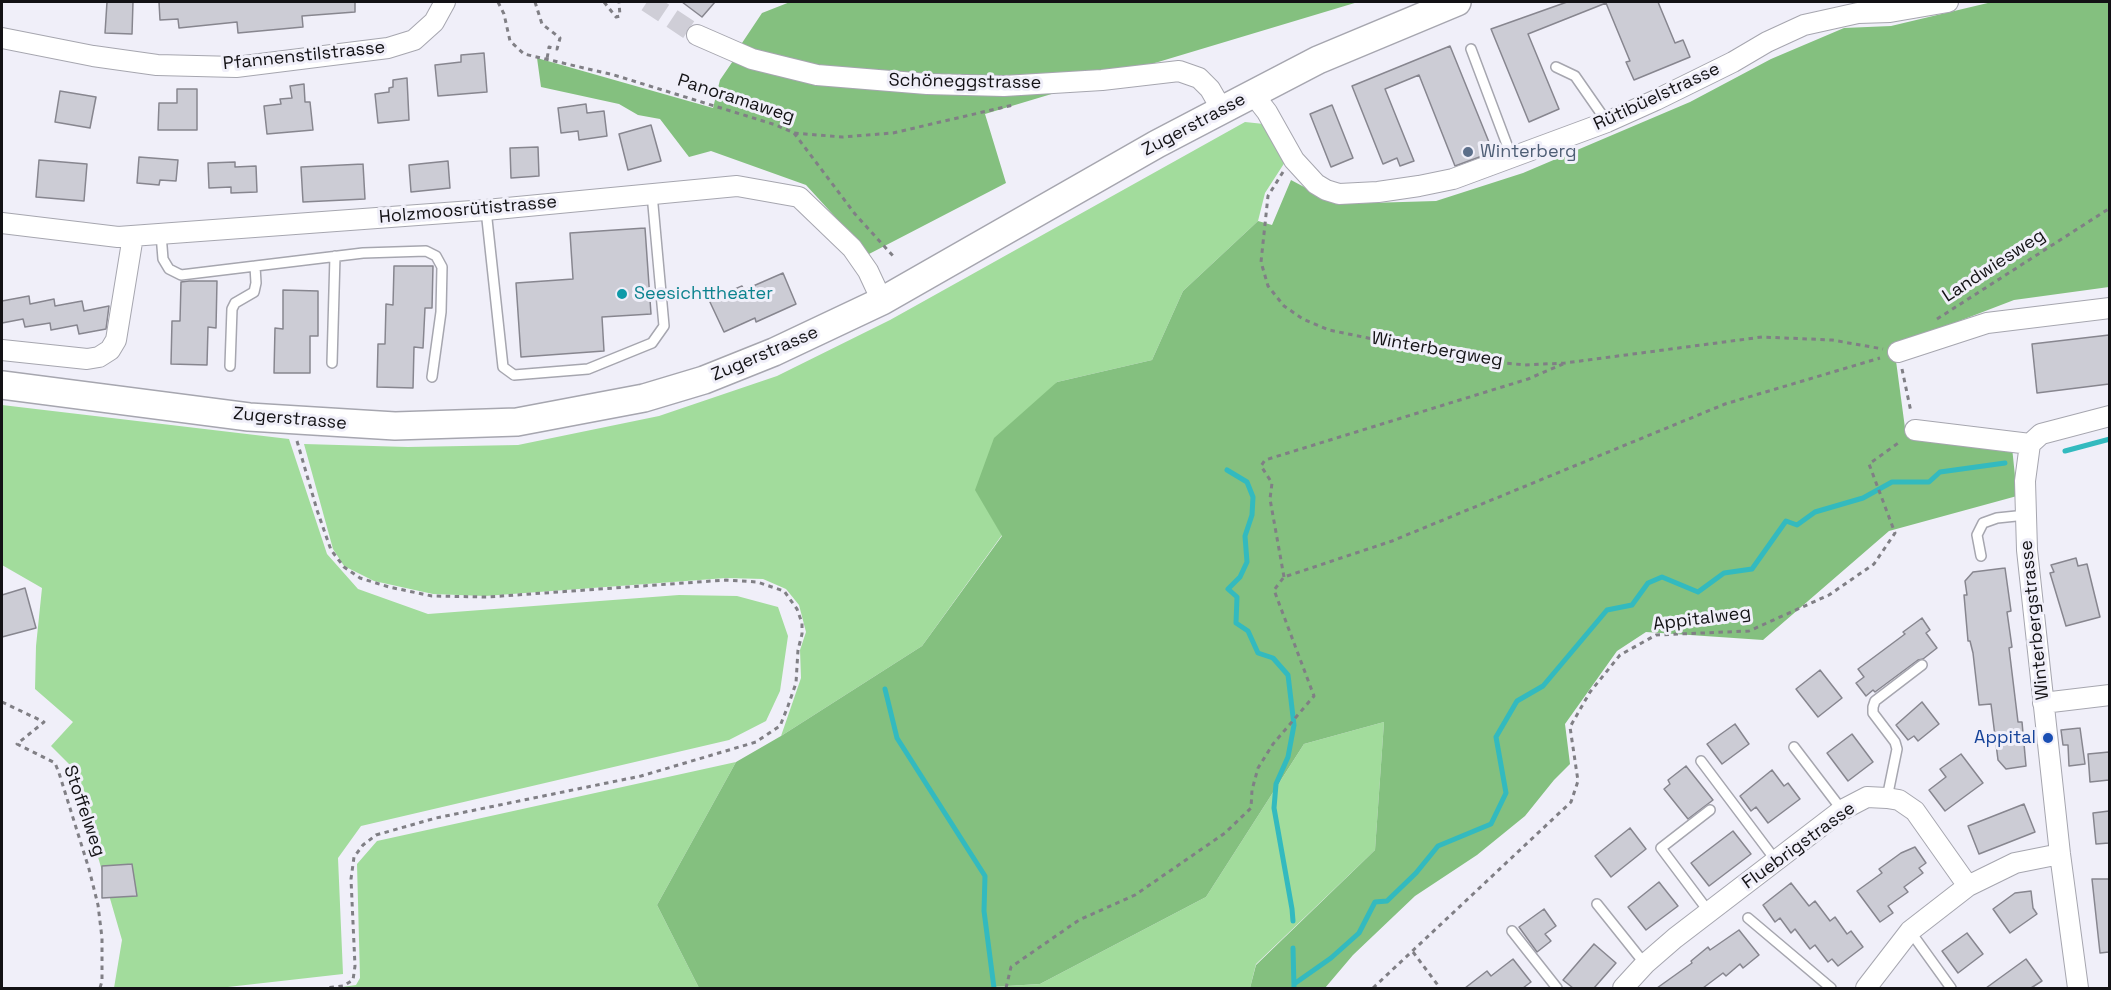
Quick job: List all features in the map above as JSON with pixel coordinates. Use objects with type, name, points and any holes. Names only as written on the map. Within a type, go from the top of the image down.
[{"type":"main road","name":"Zugerstrasse","points":[[2,385],[249,417],[395,426],[517,422],[644,398],[704,380],[774,352],[882,301],[1157,144],[1318,60],[1457,2]]},
{"type":"street","name":"Pfannenstilstrasse","points":[[2,38],[157,66],[237,67],[388,48],[414,40],[434,22],[446,2]]},
{"type":"street","name":"Rütibüelstrasse","points":[[1253,94],[1274,123],[1294,160],[1316,184],[1340,194],[1378,192],[1453,179],[1607,122],[1733,62],[1767,42],[1856,7],[1890,12],[1948,2]]},
{"type":"street","name":"Schöneggstrasse","points":[[697,35],[752,59],[817,75],[927,84],[1004,86],[1102,80],[1179,71],[1198,78],[1210,89],[1222,110]]},
{"type":"street","name":"Holzmoosrütistrasse","points":[[2,223],[118,237],[486,210],[736,186],[799,197],[852,248],[868,271],[882,301]]},
{"type":"street","points":[[2,350],[87,359],[99,357],[110,350],[116,340],[134,236]]},
{"type":"street","points":[[1898,352],[1987,323],[2109,308]]},
{"type":"street","points":[[1916,430],[2030,444],[2041,434],[2109,416]]},
{"type":"street","name":"Winterbergstrasse","points":[[2030,444],[2025,481],[2027,550],[2060,854],[2078,988]]},
{"type":"street","points":[[2043,703],[2109,695]]},
{"type":"street","name":"Fluebrigstrasse","points":[[1623,988],[1645,964],[1842,810],[1867,797],[1887,798]]},
{"type":"street","points":[[1887,798],[1899,800],[1915,811],[1968,886]]},
{"type":"street","points":[[1866,988],[1910,931],[1968,886],[2015,863],[2060,854]]},
{"type":"lane","points":[[1471,50],[1512,158]]},
{"type":"lane","points":[[1556,67],[1575,76],[1607,122]]},
{"type":"lane","points":[[486,210],[503,367],[514,375],[588,369],[652,343],[664,326],[652,194]]},
{"type":"lane","points":[[161,234],[163,259],[169,268],[181,274],[363,252],[426,251],[436,256],[442,267],[441,312],[432,377]]},
{"type":"lane","points":[[332,363],[335,256]]},
{"type":"lane","points":[[230,366],[232,309],[235,303],[254,292],[255,266]]},
{"type":"lane","points":[[1981,556],[1977,535],[1983,523],[1997,518],[2026,515]]},
{"type":"lane","points":[[1887,798],[1897,749],[1895,742],[1873,713],[1873,707],[1875,701],[1922,665]]},
{"type":"lane","points":[[1794,747],[1842,810]]},
{"type":"lane","points":[[1701,761],[1777,862]]},
{"type":"lane","points":[[1709,912],[1661,848],[1710,810]]},
{"type":"lane","points":[[1598,904],[1645,964]]},
{"type":"lane","points":[[1748,918],[1831,988]]},
{"type":"lane","points":[[1512,931],[1557,988]]},
{"type":"lane","points":[[1910,931],[1952,988]]},
{"type":"path","name":"Panoramaweg","points":[[498,2],[504,14],[510,41],[524,54],[614,75],[777,125],[794,133],[842,137],[893,133],[1023,102]]},
{"type":"path","points":[[537,2],[542,24],[560,38],[557,49],[549,47],[547,59]]},
{"type":"path","points":[[604,2],[616,17],[620,16],[619,2]]},
{"type":"path","points":[[794,133],[855,214],[894,257]]},
{"type":"path","name":"Winterbergweg","points":[[1294,160],[1279,177],[1268,196],[1261,262],[1269,286],[1284,306],[1303,319],[1329,330],[1475,360],[1525,365],[1566,363],[1762,337],[1832,340],[1898,352]]},
{"type":"path","name":"Landwiesweg","points":[[1937,319],[2109,208]]},
{"type":"path","points":[[1006,988],[1011,967],[1079,920],[1135,895],[1225,832],[1251,808],[1252,790],[1258,768],[1273,744],[1314,696],[1274,590],[1284,577],[1392,542],[1725,404],[1898,352],[1916,430]]},
{"type":"path","points":[[1284,577],[1270,499],[1272,483],[1261,466],[1265,460],[1517,382],[1566,363]]},
{"type":"path","points":[[297,420],[296,436],[316,510],[332,550],[344,567],[360,578],[432,596],[488,597],[726,579],[757,582],[784,591],[797,609],[802,634],[798,650],[796,683],[780,726],[756,742],[641,776],[426,821],[376,835],[354,856],[351,879],[355,966],[352,980],[343,986],[326,988]]},
{"type":"path","name":"Appitalweg","points":[[1373,988],[1571,802],[1578,781],[1570,727],[1590,692],[1620,655],[1656,635],[1749,630],[1829,595],[1874,564],[1895,533],[1869,464],[1916,430]]},
{"type":"path","name":"Stoffelweg","points":[[2,702],[44,722],[17,744],[55,763],[89,868],[98,905],[102,938],[100,988]]},
{"type":"path","points":[[1413,952],[1440,988]]},
{"type":"green space","points":[[790,2],[1358,2],[985,114],[1006,183],[869,254],[806,185],[711,151],[689,157],[660,119],[638,115],[619,104],[541,87],[537,58],[713,108],[720,80],[762,13]]},
{"type":"green space","points":[[1992,2],[2109,2],[2109,287],[2014,300],[1894,346],[1905,428],[2012,447],[2017,496],[1889,531],[1763,640],[1646,632],[1617,651],[1565,724],[1570,764],[1525,816],[1477,855],[1415,896],[1353,955],[1325,988],[1250,988],[1256,965],[1375,850],[1384,722],[1304,744],[1206,897],[1040,984],[974,988],[699,988],[657,905],[736,762],[922,646],[1002,536],[975,490],[994,438],[1057,382],[1152,360],[1183,291],[1258,221],[1272,225],[1291,180],[1336,204],[1436,201],[1523,173],[1690,102],[1771,59],[1844,28],[1891,26]]},
{"type":"green space","points":[[1245,122],[1264,124],[1285,162],[1265,193],[1258,221],[1183,291],[1152,360],[1057,382],[976,490],[1002,535],[922,646],[781,736],[801,678],[800,650],[806,632],[799,605],[786,589],[763,579],[726,578],[485,596],[433,594],[374,581],[344,566],[333,549],[304,444],[408,447],[518,445],[659,416],[777,376],[890,320]]},
{"type":"green space","points":[[2,405],[289,439],[327,554],[358,589],[428,614],[679,595],[737,596],[778,607],[788,636],[780,691],[766,721],[729,740],[361,826],[338,858],[343,974],[219,988],[114,988],[122,940],[72,767],[51,746],[73,722],[35,689],[36,646],[42,588],[2,565]]},
{"type":"green space","points":[[1384,722],[1375,850],[1256,964],[1250,988],[974,988],[1040,984],[1206,897],[1304,744]]},
{"type":"green space","points":[[736,762],[657,905],[699,988],[335,988],[356,985],[360,978],[357,864],[377,841]]},
{"type":"building","points":[[107,2],[133,2],[132,34],[105,33]]},
{"type":"building","points":[[159,2],[355,2],[355,12],[302,16],[303,27],[238,33],[237,22],[179,28],[178,19],[160,20]]},
{"type":"building","points":[[682,2],[715,2],[702,17]]},
{"type":"building","points":[[1567,2],[1658,2],[1675,43],[1683,40],[1690,57],[1634,80],[1626,62],[1630,61],[1606,3],[1528,34],[1559,109],[1529,122],[1491,29]]},
{"type":"building","points":[[1450,46],[1493,152],[1455,166],[1419,75],[1385,89],[1414,161],[1400,166],[1397,158],[1383,164],[1352,86]]},
{"type":"building","points":[[484,53],[487,92],[438,96],[435,65],[461,62],[461,55]]},
{"type":"building","points":[[407,78],[409,120],[378,123],[375,94],[389,92],[389,88],[393,87],[393,80]]},
{"type":"building","points":[[304,84],[305,102],[310,102],[313,130],[267,134],[264,106],[281,104],[280,99],[292,98],[290,86]]},
{"type":"building","points":[[177,89],[197,89],[197,130],[158,130],[159,103],[177,103]]},
{"type":"building","points":[[60,91],[96,97],[90,128],[55,122]]},
{"type":"building","points":[[586,104],[587,113],[604,111],[607,136],[579,140],[578,131],[561,133],[558,108]]},
{"type":"building","points":[[1332,105],[1353,158],[1331,167],[1310,114]]},
{"type":"building","points":[[651,125],[661,161],[628,170],[619,134]]},
{"type":"building","points":[[538,147],[539,176],[511,178],[510,148]]},
{"type":"building","points":[[139,157],[178,160],[176,181],[160,180],[159,185],[137,183]]},
{"type":"building","points":[[39,160],[87,164],[84,201],[36,197]]},
{"type":"building","points":[[448,161],[450,188],[411,192],[409,165]]},
{"type":"building","points":[[235,162],[235,167],[256,166],[257,192],[231,193],[231,187],[209,188],[208,163]]},
{"type":"building","points":[[363,164],[365,199],[303,202],[301,167]]},
{"type":"building","points":[[645,228],[651,314],[602,317],[604,351],[521,357],[516,283],[573,279],[570,233]]},
{"type":"building","points":[[394,266],[433,266],[432,308],[425,308],[423,348],[414,347],[413,388],[377,387],[378,344],[385,344],[386,304],[393,305]]},
{"type":"building","points":[[783,273],[796,304],[756,322],[755,318],[724,332],[709,300],[742,286],[744,290]]},
{"type":"building","points":[[217,281],[216,328],[208,327],[207,365],[171,364],[172,321],[180,321],[181,282]]},
{"type":"building","points":[[283,290],[318,291],[318,336],[310,336],[310,373],[274,373],[275,328],[283,329]]},
{"type":"building","points":[[29,296],[30,304],[54,299],[55,306],[82,301],[84,311],[109,306],[106,329],[79,334],[77,325],[51,330],[50,323],[25,327],[23,319],[2,323],[2,301]]},
{"type":"building","points":[[2109,335],[2109,384],[2037,393],[2032,344]]},
{"type":"building","points":[[2076,558],[2078,566],[2087,564],[2100,617],[2066,626],[2050,573],[2054,572],[2051,565]]},
{"type":"building","points":[[2005,568],[2011,611],[2007,612],[2012,647],[2009,648],[2018,722],[2022,722],[2026,766],[2006,769],[1998,760],[1991,704],[1979,705],[1973,653],[1970,641],[1968,641],[1964,595],[1967,595],[1965,581],[1973,572]]},
{"type":"building","points":[[25,588],[36,628],[2,637],[2,595]]},
{"type":"building","points":[[1922,618],[1930,630],[1926,633],[1937,648],[1866,696],[1856,683],[1864,677],[1858,669],[1905,634],[1903,632]]},
{"type":"building","points":[[1820,670],[1842,698],[1818,717],[1796,689]]},
{"type":"building","points":[[1922,702],[1939,724],[1918,741],[1914,736],[1908,740],[1896,725]]},
{"type":"building","points":[[1735,724],[1749,744],[1722,764],[1707,744]]},
{"type":"building","points":[[2080,728],[2085,764],[2069,766],[2068,745],[2063,745],[2061,730]]},
{"type":"building","points":[[1852,734],[1873,762],[1848,781],[1827,753]]},
{"type":"building","points":[[2109,752],[2109,780],[2090,782],[2088,754]]},
{"type":"building","points":[[1961,754],[1983,783],[1945,811],[1929,790],[1946,777],[1940,769]]},
{"type":"building","points":[[1686,766],[1713,800],[1688,819],[1664,789],[1670,784],[1668,780]]},
{"type":"building","points":[[1772,770],[1784,786],[1788,783],[1800,799],[1768,823],[1756,807],[1751,811],[1740,796]]},
{"type":"building","points":[[2024,804],[2035,832],[1979,854],[1968,826]]},
{"type":"building","points":[[2109,811],[2109,843],[2096,844],[2093,813]]},
{"type":"building","points":[[1630,828],[1646,849],[1611,877],[1595,856]]},
{"type":"building","points":[[1733,831],[1751,854],[1709,886],[1691,863]]},
{"type":"building","points":[[1915,847],[1926,863],[1919,868],[1923,873],[1904,887],[1908,892],[1888,906],[1893,913],[1880,922],[1857,891],[1882,873],[1879,869],[1901,853]]},
{"type":"building","points":[[132,864],[137,896],[102,898],[102,866]]},
{"type":"building","points":[[2092,879],[2109,879],[2109,952],[2100,953]]},
{"type":"building","points":[[1659,882],[1678,906],[1646,930],[1628,907]]},
{"type":"building","points":[[1791,883],[1809,906],[1815,901],[1830,921],[1835,917],[1847,934],[1851,931],[1863,947],[1838,966],[1832,959],[1828,962],[1815,945],[1810,949],[1795,929],[1791,933],[1780,918],[1775,922],[1763,905]]},
{"type":"building","points":[[2031,891],[2033,908],[2037,914],[2010,933],[1993,909],[2015,893]]},
{"type":"building","points":[[1544,909],[1556,926],[1545,934],[1551,941],[1537,952],[1519,927]]},
{"type":"building","points":[[1739,930],[1759,955],[1743,968],[1740,964],[1726,976],[1723,973],[1703,988],[1657,988],[1692,963],[1691,961],[1708,947],[1710,950]]},
{"type":"building","points":[[1967,933],[1983,954],[1958,973],[1942,951]]},
{"type":"building","points":[[1594,944],[1616,963],[1594,988],[1573,988],[1563,980]]},
{"type":"building","points":[[1513,959],[1531,982],[1523,988],[1465,988],[1487,971],[1491,976]]},
{"type":"building","points":[[2026,959],[2042,981],[2031,988],[1986,988]]},
{"type":"waterway","points":[[2065,451],[2110,439]]},
{"type":"waterway","points":[[1294,984],[1331,958],[1359,933],[1375,902],[1387,901],[1416,873],[1438,846],[1491,824],[1506,793],[1496,737],[1517,701],[1543,686],[1607,610],[1632,605],[1648,583],[1662,577],[1698,592],[1724,573],[1752,569],[1786,521],[1797,525],[1815,512],[1863,498],[1892,482],[1929,482],[1940,472],[2005,463]]},
{"type":"waterway","points":[[1227,470],[1247,482],[1253,497],[1252,515],[1245,536],[1247,562],[1240,577],[1228,589],[1237,597],[1236,623],[1248,631],[1258,653],[1273,658],[1288,675],[1294,725],[1288,757],[1276,784],[1274,808],[1293,921]]},
{"type":"waterway","points":[[885,689],[897,738],[985,876],[984,911],[994,988]]},
{"type":"waterway","points":[[1293,948],[1294,988]]},
{"type":"tunnel","points":[[647,2],[697,35]]},
{"type":"place","name":"Winterberg","points":[[1468,152]]},
{"type":"place","name":"Seesichttheater","points":[[622,294]]},
{"type":"place","name":"Appital","points":[[2048,738]]}]
